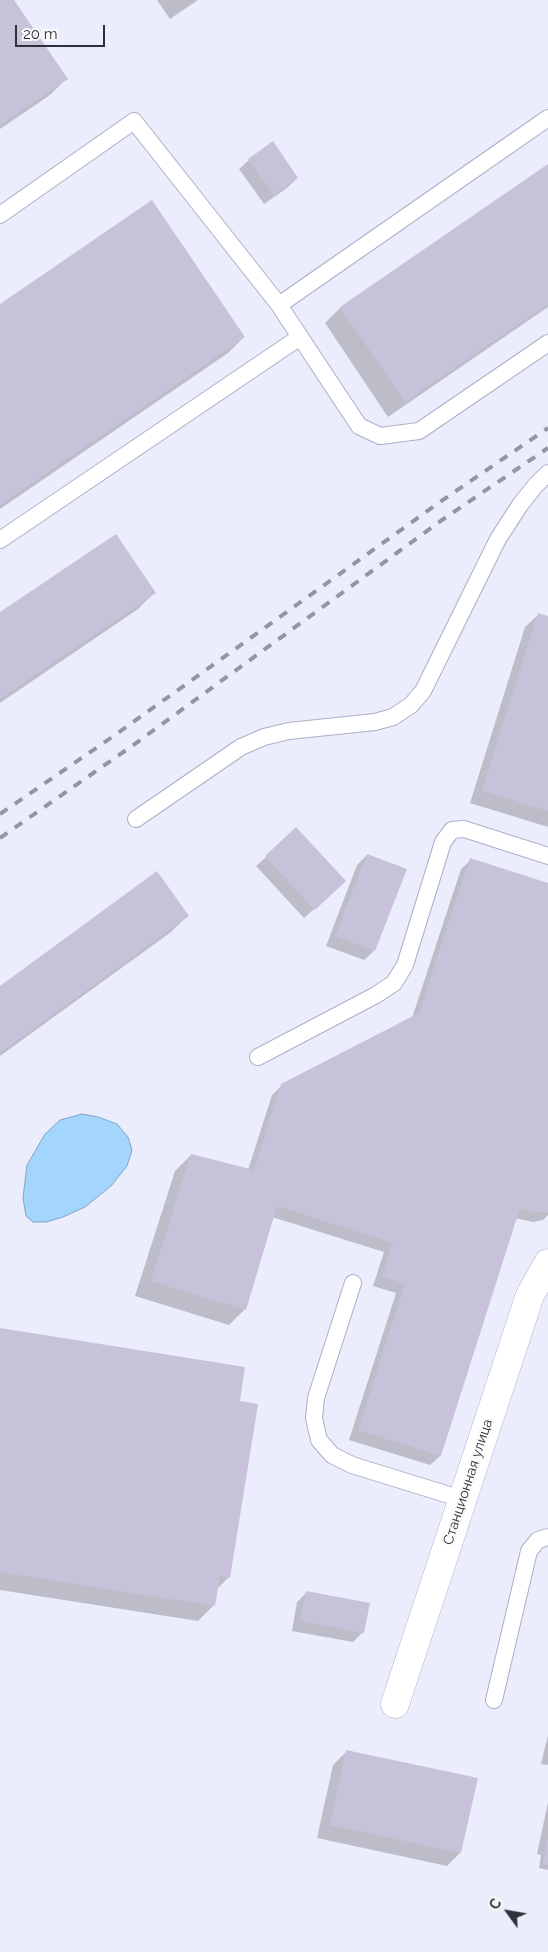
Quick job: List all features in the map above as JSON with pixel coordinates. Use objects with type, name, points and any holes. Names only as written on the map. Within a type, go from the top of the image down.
[{"type":"street","name":"Станционная улица","points":[[395,1704],[530,1295],[548,1263]]},
{"type":"lane","points":[[279,305],[548,118]]},
{"type":"lane","points":[[0,215],[134,121],[279,305],[359,426],[380,436],[419,431],[548,343]]},
{"type":"lane","points":[[0,540],[300,337]]},
{"type":"lane","points":[[136,819],[241,748],[264,737],[289,731],[375,722],[394,717],[411,706],[423,691],[498,539],[520,505],[548,473]]},
{"type":"lane","points":[[258,1057],[376,995],[394,983],[405,965],[443,842],[452,830],[464,829],[548,856]]},
{"type":"lane","points":[[353,1283],[316,1398],[314,1418],[319,1440],[332,1455],[352,1465],[462,1499]]},
{"type":"lane","points":[[494,1700],[529,1551],[538,1540],[548,1537]]},
{"type":"water","points":[[82,1114],[98,1117],[117,1124],[128,1137],[132,1150],[127,1166],[111,1186],[85,1207],[46,1222],[33,1222],[26,1216],[23,1198],[27,1165],[45,1134],[60,1120]]},
{"type":"building","points":[[0,0],[14,0],[68,79],[0,125]]},
{"type":"building","points":[[273,141],[298,178],[274,195],[248,159]]},
{"type":"building","points":[[548,164],[548,304],[405,402],[340,307]]},
{"type":"building","points":[[152,200],[245,337],[0,505],[0,304]]},
{"type":"building","points":[[116,534],[156,593],[0,699],[0,612]]},
{"type":"building","points":[[538,613],[548,616],[548,811],[482,790]]},
{"type":"building","points":[[296,827],[346,881],[315,910],[265,856]]},
{"type":"building","points":[[367,854],[407,869],[375,951],[335,936]]},
{"type":"building","points":[[470,858],[548,883],[548,1212],[534,1212],[520,1208],[441,1456],[358,1430],[405,1284],[382,1276],[393,1243],[277,1206],[246,1310],[151,1281],[191,1154],[254,1170],[281,1084],[419,1013]]},
{"type":"building","points":[[157,871],[189,916],[0,1053],[0,986]]},
{"type":"building","points":[[0,1328],[245,1367],[240,1401],[258,1404],[230,1578],[220,1576],[215,1606],[0,1572]]},
{"type":"building","points":[[306,1591],[370,1603],[364,1633],[300,1621]]},
{"type":"building","points":[[346,1750],[478,1778],[461,1853],[330,1825]]},
{"type":"building","points":[[548,1840],[548,1865],[543,1864]]},
{"type":"railway","points":[[0,814],[118,733],[437,504],[548,428]]},
{"type":"railway","points":[[0,838],[132,746],[442,520],[548,448]]}]
